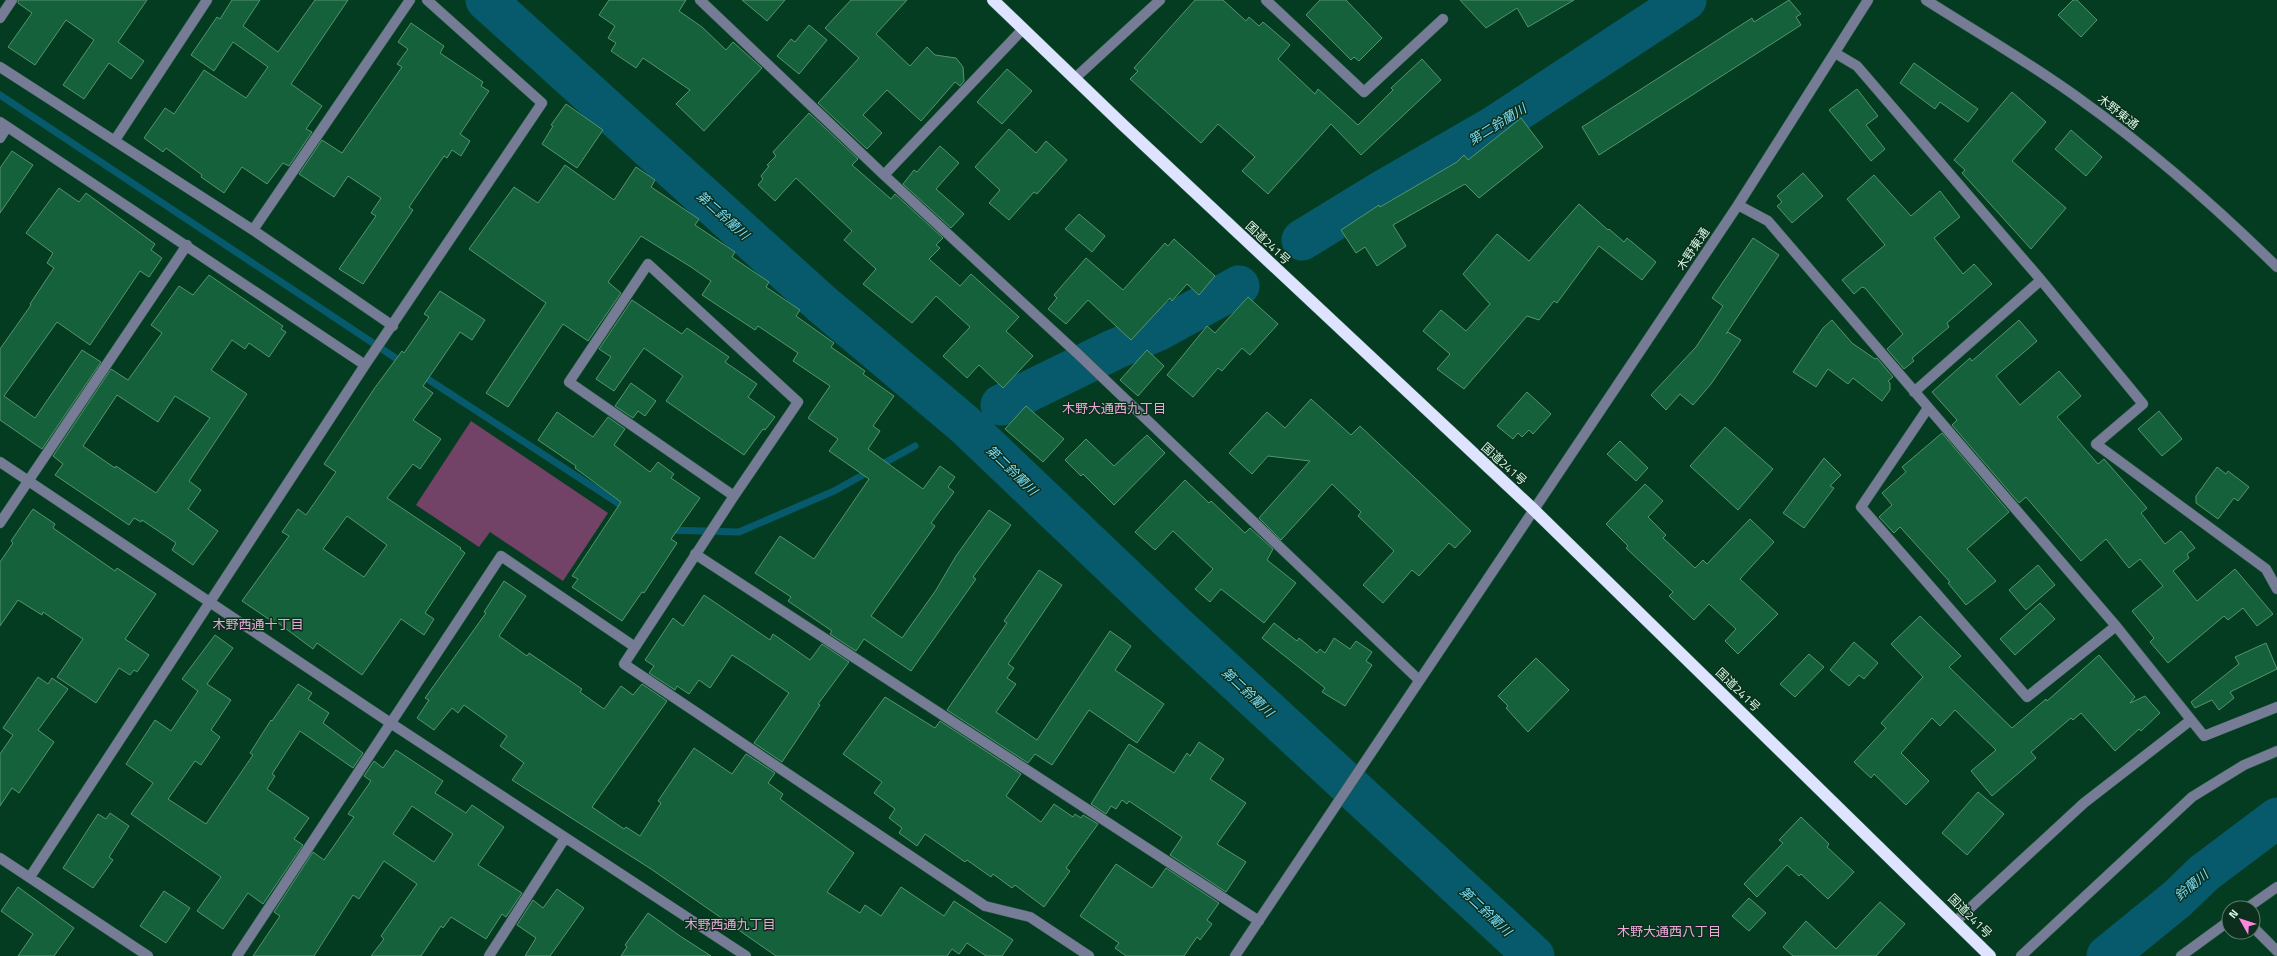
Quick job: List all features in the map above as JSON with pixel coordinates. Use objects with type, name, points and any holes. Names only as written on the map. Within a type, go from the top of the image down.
[{"type":"highway","name":"国道241号","points":[[993,0],[1074,79],[1533,509],[1956,921],[1990,956]]},
{"type":"street","points":[[0,18],[12,0]]},
{"type":"street","points":[[114,140],[206,0]]},
{"type":"street","points":[[253,230],[410,0]]},
{"type":"street","points":[[30,877],[365,365],[393,326],[542,103],[427,0]]},
{"type":"street","points":[[700,0],[884,175],[1078,354],[1419,680]]},
{"type":"street","points":[[1074,79],[1160,0]]},
{"type":"street","points":[[1266,0],[1364,92],[1444,19]]},
{"type":"street","name":"木野東通","points":[[1235,956],[1738,205],[1868,0]]},
{"type":"street","name":"木野東通","points":[[1926,0],[2081,100],[2166,166],[2245,236],[2277,267]]},
{"type":"street","points":[[884,175],[1024,29]]},
{"type":"street","points":[[1835,53],[1857,66],[2041,280],[2143,404],[2096,444],[2266,570],[2277,590]]},
{"type":"street","points":[[0,67],[253,230],[393,326]]},
{"type":"street","points":[[0,138],[4,124],[365,365]]},
{"type":"street","points":[[1738,205],[1768,221],[2116,626],[2204,736],[2277,707]]},
{"type":"street","points":[[0,523],[187,245]]},
{"type":"street","points":[[734,496],[569,382],[648,264],[798,402],[695,554],[624,664],[985,906],[1030,917],[1089,956]]},
{"type":"street","points":[[1914,392],[2041,280]]},
{"type":"street","points":[[1928,408],[1861,507],[2027,697],[2116,626]]},
{"type":"street","points":[[0,462],[392,724],[742,955]]},
{"type":"street","points":[[695,554],[1258,921]]},
{"type":"street","points":[[237,956],[392,724],[501,556],[635,647]]},
{"type":"street","points":[[1956,921],[2084,803],[2191,720]]},
{"type":"street","points":[[2021,956],[2192,797],[2244,765],[2277,751]]},
{"type":"street","points":[[489,956],[565,838]]},
{"type":"street","points":[[0,858],[148,956]]},
{"type":"street","points":[[2258,900],[2277,887]]},
{"type":"street","points":[[2181,956],[2221,927]]},
{"type":"street","points":[[2261,935],[2277,951]]},
{"type":"shaded area","points":[[471,421],[608,513],[563,581],[490,532],[479,547],[416,505]]},
{"type":"building","points":[[18,0],[147,0],[118,42],[144,61],[131,79],[109,63],[84,99],[63,85],[94,40],[66,20],[35,65],[8,47],[32,13],[18,3]]},
{"type":"building","points":[[232,0],[260,0],[243,26],[278,52],[315,0],[348,0],[291,84],[322,106],[306,129],[312,132],[289,166],[283,163],[267,184],[242,167],[224,193],[201,177],[202,175],[166,148],[163,152],[144,138],[165,108],[174,114],[204,70],[246,98],[268,67],[233,42],[214,71],[191,55],[217,17],[220,19]]},
{"type":"building","points":[[609,0],[686,0],[679,11],[702,27],[726,50],[733,42],[762,68],[704,131],[676,104],[690,90],[643,58],[636,68],[611,51],[616,43],[608,38],[615,26],[599,15]]},
{"type":"building","points":[[742,0],[785,0],[767,21]]},
{"type":"building","points":[[851,0],[907,0],[876,34],[910,66],[927,47],[935,55],[956,58],[963,67],[964,81],[960,86],[955,82],[921,121],[887,90],[863,115],[882,133],[867,149],[818,103],[859,58],[825,28]]},
{"type":"building","points":[[1195,0],[1223,0],[1246,21],[1249,17],[1259,26],[1263,22],[1290,45],[1278,59],[1315,94],[1318,89],[1358,125],[1393,90],[1391,88],[1422,59],[1441,80],[1361,155],[1331,124],[1268,194],[1242,171],[1255,157],[1218,124],[1201,143],[1130,79],[1138,71],[1134,68]]},
{"type":"building","points":[[1320,0],[1346,0],[1382,38],[1359,61],[1354,57],[1351,60],[1306,15]]},
{"type":"building","points":[[1460,0],[1574,0],[1528,27],[1517,8],[1486,28]]},
{"type":"building","points":[[1789,0],[1801,14],[1796,17],[1801,25],[1599,155],[1582,127],[1752,18],[1754,22]]},
{"type":"building","points":[[2073,0],[2077,0],[2097,20],[2081,37],[2058,15]]},
{"type":"building","points":[[411,23],[444,46],[440,53],[483,82],[481,86],[489,91],[460,134],[470,141],[461,156],[452,150],[447,158],[444,156],[409,207],[413,210],[363,284],[339,269],[376,216],[371,213],[381,198],[348,176],[334,197],[299,174],[322,140],[342,153],[402,67],[397,64],[408,49],[398,42]]},
{"type":"building","points":[[809,25],[827,40],[799,74],[777,56],[791,39],[795,42]]},
{"type":"building","points":[[1914,63],[1978,109],[1968,122],[1940,102],[1935,109],[1900,83]]},
{"type":"building","points":[[1007,69],[1032,91],[1002,124],[977,102]]},
{"type":"building","points":[[1857,89],[1878,116],[1866,125],[1885,149],[1871,161],[1829,110]]},
{"type":"building","points":[[2012,92],[2046,122],[2012,161],[2066,208],[2031,249],[1962,173],[1965,170],[1954,160]]},
{"type":"building","points":[[566,104],[603,130],[577,168],[542,144],[553,126],[551,125]]},
{"type":"building","points":[[809,113],[858,159],[852,165],[891,199],[895,194],[943,238],[936,245],[940,248],[929,259],[960,286],[971,274],[1019,317],[1006,331],[1033,356],[1003,388],[979,365],[967,378],[943,356],[970,327],[936,296],[912,323],[863,284],[876,269],[844,240],[852,231],[796,178],[775,201],[758,185],[763,179],[761,176],[769,166],[767,165],[776,156],[773,152]]},
{"type":"building","points":[[1521,118],[1543,147],[1479,198],[1465,184],[1393,225],[1406,246],[1377,266],[1365,247],[1356,253],[1341,230],[1379,205],[1380,207],[1457,162],[1464,155],[1468,160]]},
{"type":"building","points":[[1009,129],[1036,153],[1046,141],[1067,160],[1037,194],[1034,192],[1009,220],[989,203],[1000,190],[975,167]]},
{"type":"building","points":[[2071,130],[2102,157],[2086,176],[2055,149]]},
{"type":"building","points":[[940,146],[959,163],[936,189],[964,214],[951,228],[903,184],[914,170],[917,172]]},
{"type":"building","points":[[12,151],[33,165],[0,213],[0,168]]},
{"type":"building","points":[[565,165],[614,200],[636,167],[655,180],[651,187],[699,219],[695,225],[735,252],[732,257],[769,282],[766,287],[800,310],[796,316],[834,343],[831,347],[865,371],[863,374],[894,396],[873,426],[880,431],[868,449],[923,489],[940,466],[955,477],[948,487],[954,492],[931,523],[935,526],[871,616],[902,638],[936,590],[956,556],[989,510],[1011,525],[973,577],[976,579],[911,671],[864,639],[856,651],[830,634],[832,631],[788,601],[791,597],[755,573],[780,536],[814,559],[869,479],[829,451],[838,439],[808,418],[830,386],[793,361],[798,353],[758,326],[755,330],[702,295],[711,281],[691,267],[641,236],[608,282],[621,293],[588,341],[563,324],[508,407],[486,393],[546,303],[469,249],[514,187],[538,203]]},
{"type":"building","points":[[1803,173],[1823,196],[1792,223],[1777,206],[1782,202],[1777,196]]},
{"type":"building","points":[[1874,175],[1911,216],[1940,191],[1960,217],[1934,238],[1963,274],[1974,264],[1992,284],[1947,323],[1949,327],[1912,358],[1914,361],[1904,369],[1887,349],[1903,334],[1865,288],[1862,287],[1854,294],[1842,280],[1885,245],[1847,199]]},
{"type":"building","points":[[59,188],[79,202],[86,193],[155,244],[151,250],[162,258],[149,277],[140,271],[90,345],[57,322],[4,396],[35,418],[82,350],[101,362],[42,449],[0,420],[0,349],[31,305],[30,304],[54,268],[47,263],[53,253],[26,233]]},
{"type":"building","points":[[1579,204],[1608,230],[1609,229],[1624,242],[1627,238],[1656,262],[1642,280],[1599,246],[1557,303],[1554,301],[1539,320],[1527,316],[1464,389],[1437,369],[1450,354],[1423,331],[1441,310],[1466,331],[1490,304],[1463,274],[1497,234],[1529,261]]},
{"type":"building","points":[[1079,214],[1105,236],[1092,252],[1065,229]]},
{"type":"building","points":[[1753,238],[1779,255],[1726,334],[1728,332],[1741,340],[1711,384],[1693,405],[1680,394],[1666,410],[1651,395],[1696,347],[1723,306],[1712,298]]},
{"type":"building","points":[[1174,239],[1215,276],[1199,295],[1187,284],[1172,301],[1170,298],[1131,340],[1088,300],[1066,324],[1048,309],[1057,298],[1054,295],[1086,258],[1123,290],[1165,243],[1168,246]]},
{"type":"building","points":[[209,275],[283,326],[281,329],[286,332],[269,357],[249,343],[245,349],[232,340],[211,370],[247,394],[189,481],[201,490],[188,509],[218,531],[193,565],[172,550],[176,543],[142,520],[141,522],[134,518],[129,525],[55,475],[63,464],[53,456],[111,369],[128,380],[162,333],[151,325],[179,286],[193,295]],"holes":[[[117,395],[158,422],[175,396],[210,418],[156,493],[83,446]]]},
{"type":"building","points":[[440,291],[485,320],[472,340],[460,332],[423,386],[433,393],[413,420],[441,439],[420,469],[413,464],[387,498],[461,548],[460,549],[465,553],[425,613],[434,619],[424,635],[401,619],[362,675],[317,643],[313,649],[277,622],[276,624],[242,601],[289,536],[282,532],[298,509],[306,515],[336,472],[324,464],[374,389],[402,351],[404,353],[429,317],[424,314]],"holes":[[[347,516],[387,545],[364,577],[323,549]]]},
{"type":"building","points":[[1248,297],[1278,324],[1250,355],[1242,348],[1222,371],[1218,368],[1193,397],[1167,375],[1207,326],[1215,333]]},
{"type":"building","points":[[632,300],[682,334],[687,328],[729,357],[725,362],[757,384],[748,397],[775,417],[765,430],[763,429],[744,455],[666,401],[683,376],[644,348],[614,391],[596,379],[611,357],[599,349]]},
{"type":"building","points":[[1832,320],[1852,343],[1875,359],[1877,358],[1893,377],[1888,381],[1890,383],[1890,390],[1882,401],[1853,378],[1848,384],[1828,369],[1816,387],[1793,372],[1823,328]]},
{"type":"building","points":[[2019,320],[2037,341],[1996,376],[2020,405],[2059,371],[2081,396],[2057,417],[2098,464],[2104,459],[2147,508],[2141,513],[2165,544],[2181,531],[2195,548],[2187,554],[2189,558],[2173,571],[2197,601],[2235,569],[2273,614],[2257,626],[2243,608],[2228,620],[2224,616],[2168,663],[2150,642],[2154,638],[2132,611],[2163,586],[2140,559],[2129,568],[2106,539],[2081,561],[2026,497],[2019,503],[1952,425],[1957,420],[1932,392],[1970,358],[1972,361]]},
{"type":"building","points":[[1147,350],[1164,366],[1138,396],[1120,380]]},
{"type":"building","points":[[631,383],[656,401],[645,416],[638,411],[633,418],[615,406]]},
{"type":"building","points":[[1527,392],[1551,414],[1533,434],[1529,430],[1522,437],[1518,433],[1513,439],[1497,426]]},
{"type":"building","points":[[1311,399],[1351,435],[1360,426],[1471,531],[1455,548],[1449,543],[1419,576],[1412,570],[1383,603],[1363,585],[1394,551],[1358,516],[1361,512],[1332,484],[1281,540],[1259,518],[1310,461],[1268,456],[1252,474],[1229,453],[1267,412],[1285,428]]},
{"type":"building","points":[[1026,406],[1064,439],[1043,462],[1005,429]]},
{"type":"building","points":[[2159,411],[2182,439],[2162,456],[2138,429]]},
{"type":"building","points":[[557,412],[593,437],[608,417],[625,429],[614,445],[650,472],[658,462],[674,474],[671,478],[700,498],[671,539],[677,543],[644,593],[642,592],[622,621],[572,587],[578,579],[572,576],[621,502],[575,468],[576,466],[538,440]]},
{"type":"building","points":[[1725,427],[1773,469],[1738,510],[1690,466]]},
{"type":"building","points":[[1942,433],[2009,512],[1967,549],[1996,581],[1966,605],[1948,583],[1950,582],[1900,527],[1894,533],[1879,517],[1892,505],[1882,493],[1906,472],[1902,467]]},
{"type":"building","points":[[1147,435],[1165,453],[1114,505],[1083,474],[1081,476],[1065,460],[1086,439],[1114,466]]},
{"type":"building","points":[[1620,441],[1648,468],[1636,481],[1607,454]]},
{"type":"building","points":[[1824,458],[1841,475],[1830,486],[1834,488],[1804,528],[1783,513]]},
{"type":"building","points":[[2217,467],[2226,474],[2228,471],[2249,487],[2238,501],[2234,498],[2218,519],[2196,503],[2196,496]]},
{"type":"building","points":[[1185,480],[1209,503],[1211,501],[1245,533],[1250,528],[1273,549],[1267,560],[1296,583],[1264,623],[1221,589],[1210,602],[1195,589],[1213,569],[1173,531],[1155,550],[1135,532]]},
{"type":"building","points":[[1645,484],[1663,501],[1648,517],[1666,535],[1663,538],[1695,568],[1703,560],[1707,564],[1750,519],[1774,542],[1740,579],[1778,614],[1738,654],[1725,641],[1736,629],[1709,604],[1694,620],[1669,596],[1673,592],[1626,548],[1628,546],[1606,524]]},
{"type":"building","points":[[33,509],[55,524],[53,528],[115,571],[117,568],[156,594],[125,639],[149,655],[137,672],[134,670],[130,675],[119,668],[96,703],[57,677],[83,639],[43,612],[42,615],[18,600],[0,626],[0,562],[13,543],[11,541]]},
{"type":"building","points":[[2038,565],[2055,585],[2026,610],[2009,590]]},
{"type":"building","points":[[1039,570],[1062,585],[1008,664],[1014,668],[1007,678],[1016,684],[996,712],[1037,740],[1110,631],[1131,646],[1115,670],[1164,704],[1137,743],[1089,710],[1052,765],[1035,754],[1028,763],[947,710],[1007,623],[1004,621]]},
{"type":"building","points":[[504,581],[526,596],[499,636],[527,656],[529,653],[582,689],[580,692],[604,709],[621,686],[633,695],[642,684],[667,701],[592,807],[624,829],[626,827],[640,836],[661,803],[658,801],[694,748],[732,774],[746,754],[775,773],[768,783],[783,794],[780,799],[854,853],[827,892],[860,913],[865,905],[881,916],[901,887],[944,916],[954,901],[1013,940],[1002,956],[986,956],[967,943],[959,954],[952,949],[947,956],[776,956],[651,869],[512,780],[524,763],[500,746],[507,736],[464,705],[458,713],[452,708],[434,730],[417,718],[429,700],[425,698],[486,613],[484,612]]},
{"type":"building","points":[[704,595],[770,640],[773,634],[810,660],[822,644],[849,662],[818,704],[820,705],[782,762],[754,743],[789,693],[748,665],[732,655],[710,688],[699,680],[689,694],[677,686],[675,690],[649,673],[654,666],[645,660],[673,618],[683,626]]},
{"type":"building","points":[[2040,603],[2055,619],[2015,655],[2000,639]]},
{"type":"building","points":[[1920,616],[1961,656],[1949,667],[2012,728],[2046,699],[2047,701],[2099,655],[2135,697],[2130,703],[2145,696],[2160,713],[2141,731],[2139,729],[2115,751],[2081,713],[2073,720],[2071,718],[2031,752],[2036,758],[1992,796],[1971,771],[1996,750],[1955,710],[1940,726],[1932,718],[1901,753],[1929,781],[1906,805],[1874,774],[1871,778],[1854,762],[1886,728],[1881,723],[1923,677],[1891,644]]},
{"type":"building","points":[[1274,623],[1297,641],[1299,638],[1317,653],[1320,649],[1325,653],[1334,638],[1350,649],[1356,641],[1372,652],[1366,661],[1372,665],[1345,706],[1322,692],[1325,688],[1262,638]]},
{"type":"building","points":[[215,635],[233,648],[207,684],[231,700],[211,730],[220,737],[201,765],[195,761],[168,799],[206,824],[253,755],[250,753],[271,720],[272,721],[298,684],[312,693],[308,699],[329,713],[323,723],[363,753],[353,768],[300,731],[272,774],[275,776],[267,789],[309,818],[294,839],[303,845],[263,904],[248,893],[223,929],[197,911],[221,877],[131,814],[153,783],[126,764],[155,720],[171,731],[198,691],[182,679]]},
{"type":"building","points":[[1854,642],[1878,663],[1864,679],[1859,675],[1849,686],[1830,670]]},
{"type":"building","points":[[2266,643],[2277,669],[2230,692],[2234,698],[2219,710],[2212,700],[2195,708],[2191,702],[2239,664],[2235,657]]},
{"type":"building","points":[[1809,654],[1824,667],[1795,697],[1780,684]]},
{"type":"building","points":[[1536,658],[1569,690],[1528,732],[1506,708],[1508,706],[1498,696]]},
{"type":"building","points":[[38,677],[48,684],[52,678],[68,689],[38,730],[54,742],[19,793],[12,788],[0,806],[0,754],[13,735],[3,728]]},
{"type":"building","points":[[885,697],[935,728],[940,721],[1021,774],[1006,796],[1041,822],[1054,804],[1073,817],[1075,814],[1081,818],[1083,815],[1098,824],[1066,868],[1070,871],[1044,907],[1015,885],[1012,888],[993,874],[991,877],[967,860],[965,862],[925,834],[917,846],[899,833],[902,828],[889,818],[895,809],[874,793],[882,782],[843,754]]},
{"type":"building","points":[[1199,742],[1224,759],[1210,779],[1246,803],[1217,844],[1246,862],[1226,892],[1170,855],[1182,837],[1129,801],[1127,804],[1122,800],[1116,809],[1111,806],[1106,814],[1091,804],[1129,744],[1174,773],[1187,753],[1190,756]]},
{"type":"building","points":[[396,750],[443,781],[435,793],[466,813],[472,805],[504,827],[478,865],[522,893],[506,917],[502,914],[486,939],[451,917],[443,928],[441,926],[421,956],[371,956],[384,939],[381,936],[417,884],[384,861],[359,899],[353,895],[314,956],[253,956],[280,916],[274,912],[313,852],[324,860],[354,817],[348,814],[371,781],[364,776],[374,761],[383,768]],"holes":[[[412,806],[453,834],[434,862],[393,834]]]},
{"type":"building","points":[[1978,792],[2004,814],[1967,855],[1942,833]]},
{"type":"building","points":[[110,813],[129,826],[109,857],[113,860],[93,888],[63,868],[98,814],[106,819]]},
{"type":"building","points":[[1801,817],[1829,844],[1827,847],[1854,872],[1828,899],[1801,874],[1799,876],[1787,865],[1757,897],[1744,884],[1783,843],[1779,840]]},
{"type":"building","points":[[1116,864],[1152,888],[1166,868],[1219,903],[1207,920],[1212,924],[1200,940],[1197,937],[1184,956],[1126,956],[1115,948],[1119,943],[1080,916]]},
{"type":"building","points":[[18,887],[74,928],[54,956],[18,956],[33,934],[1,911]]},
{"type":"building","points":[[557,889],[584,908],[550,956],[525,956],[536,938],[517,925],[533,900],[543,908]]},
{"type":"building","points":[[164,891],[190,908],[166,943],[140,926]]},
{"type":"building","points":[[1749,898],[1766,913],[1749,931],[1732,916]]},
{"type":"building","points":[[1880,902],[1905,924],[1876,956],[1793,956],[1783,947],[1806,921],[1836,949]]},
{"type":"building","points":[[648,913],[711,956],[621,956],[627,947],[625,945]]},
{"type":"waterway","name":"第二鈴蘭川","points":[[486,0],[823,305],[964,424],[1173,623],[1534,956]]},
{"type":"waterway","name":"第二鈴蘭川","points":[[1302,240],[1382,191],[1493,127],[1686,0]]},
{"type":"waterway","points":[[0,95],[403,363]]},
{"type":"waterway","name":"第二鈴蘭川","points":[[1001,405],[1113,350],[1157,331],[1239,286]]},
{"type":"waterway","points":[[420,374],[627,509]]},
{"type":"waterway","points":[[944,420],[949,412]]},
{"type":"waterway","points":[[668,530],[739,532],[834,491],[915,446]]},
{"type":"waterway","name":"鈴蘭川","points":[[2107,956],[2177,899],[2204,873],[2277,818]]},
{"type":"district","name":"木野大通西九丁目","points":[[1114,408]]},
{"type":"district","name":"木野西通十丁目","points":[[258,624]]},
{"type":"district","name":"木野西通九丁目","points":[[730,924]]},
{"type":"district","name":"木野大通西八丁目","points":[[1669,931]]}]
